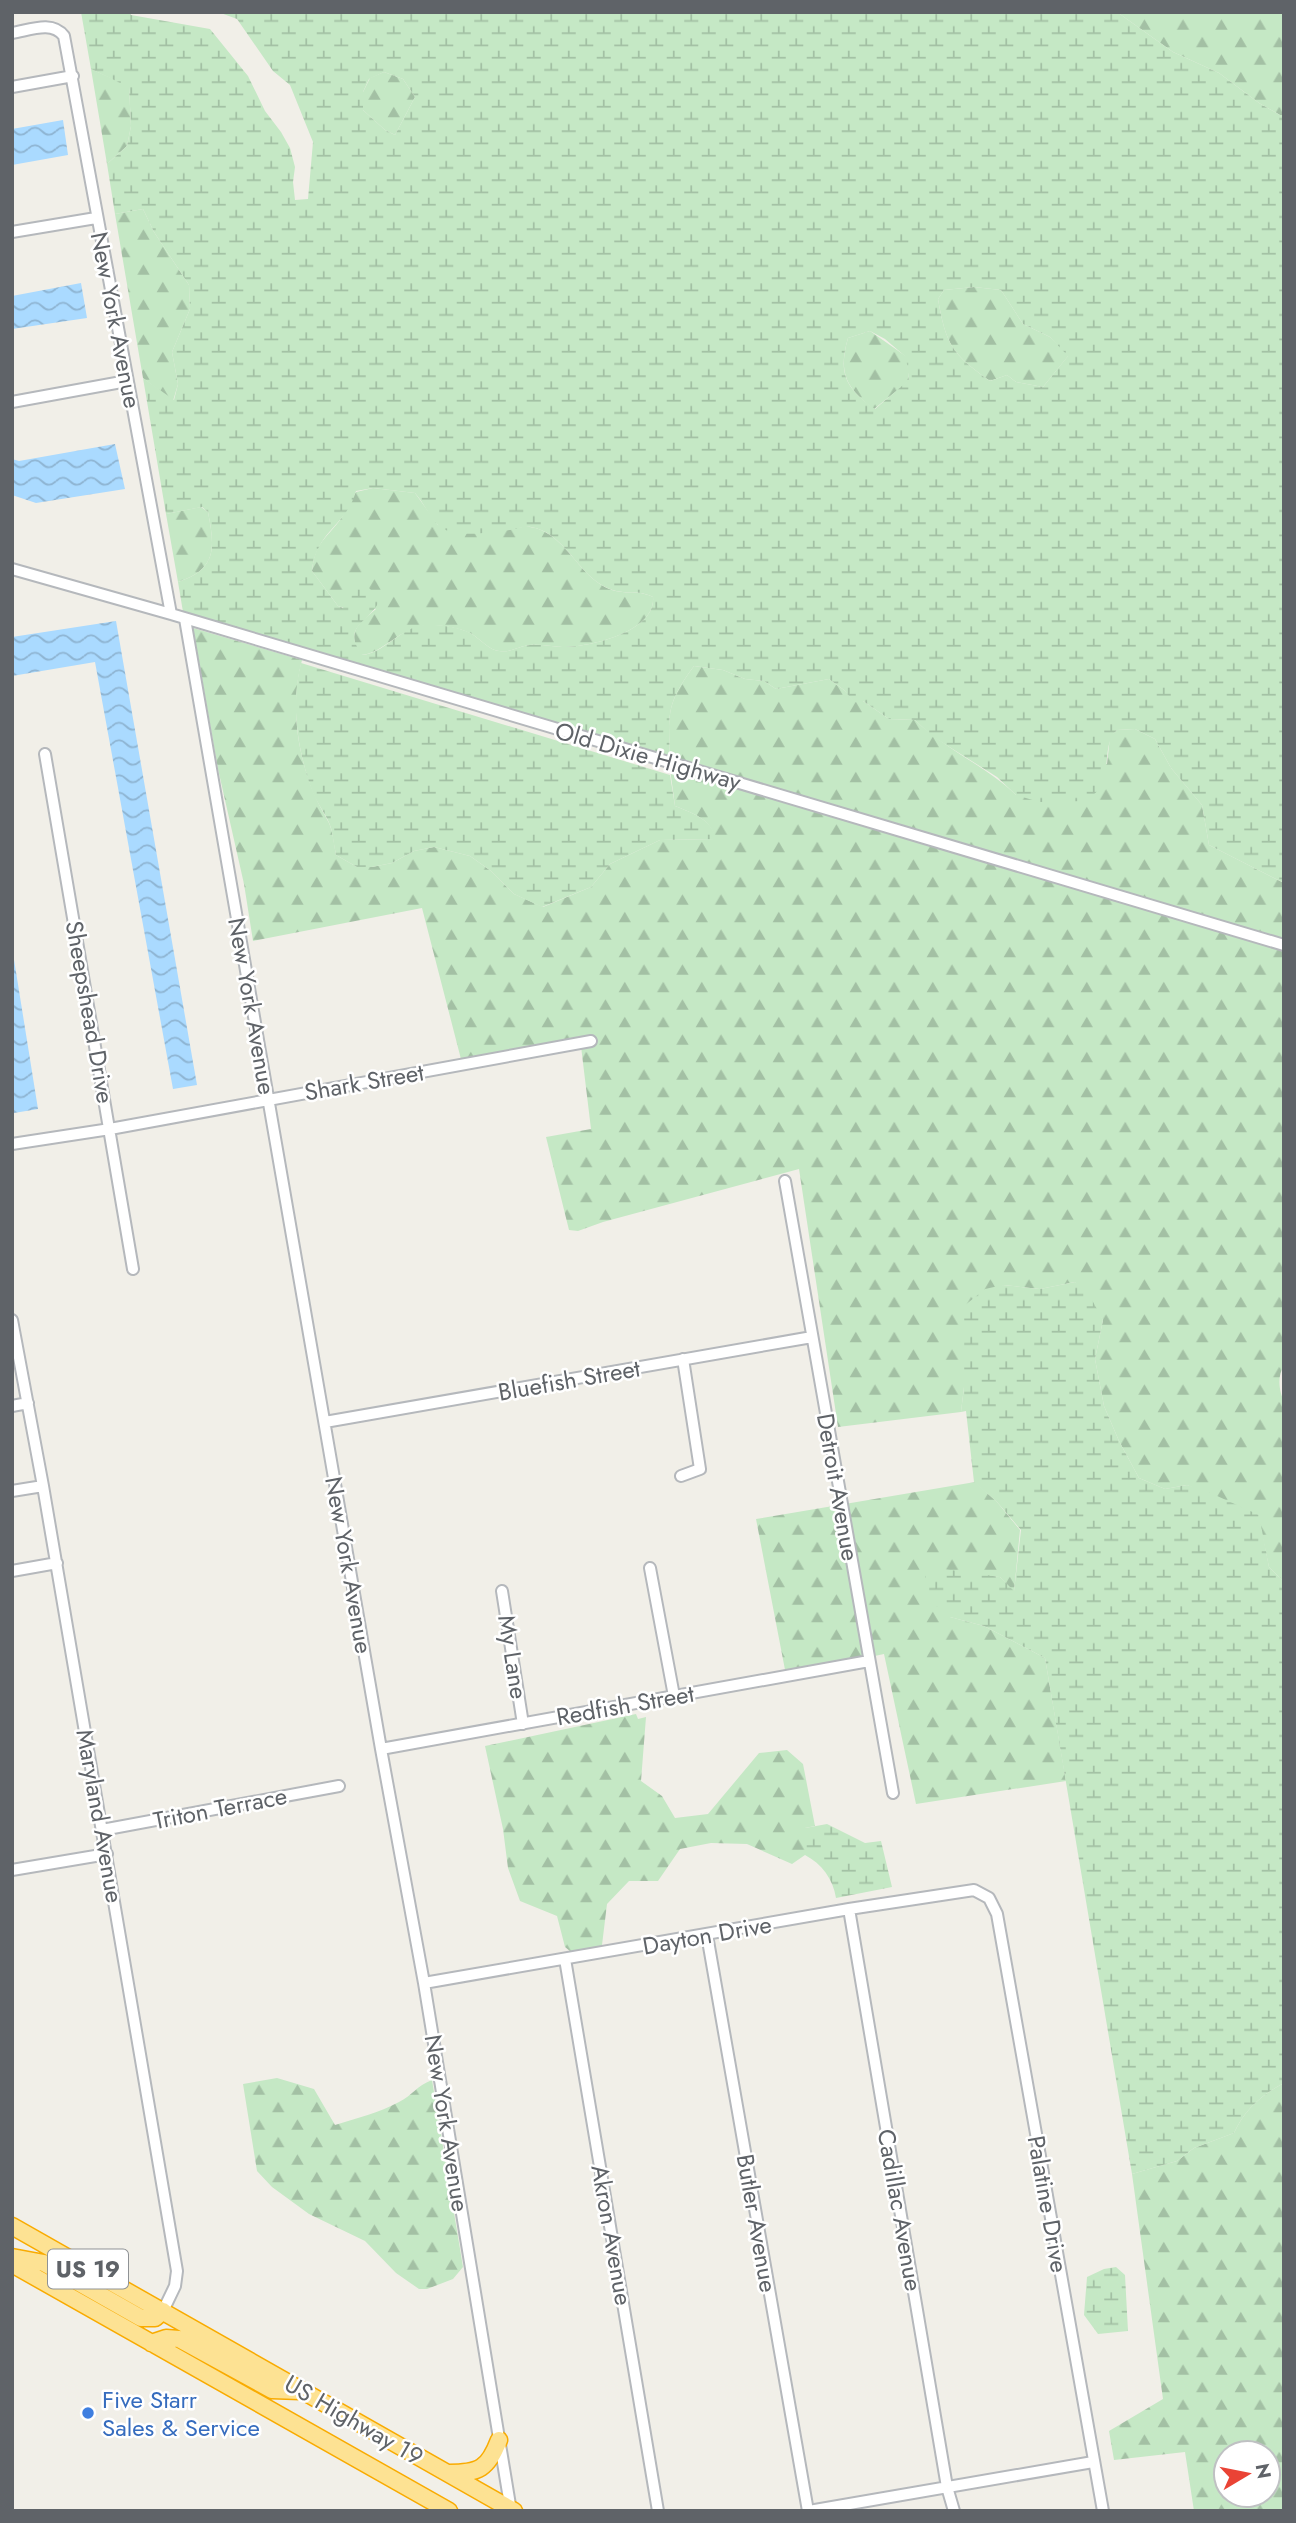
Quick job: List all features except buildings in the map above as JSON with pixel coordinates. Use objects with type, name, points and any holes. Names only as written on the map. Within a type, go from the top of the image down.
[{"type":"highway","name":"US Highway 19","points":[[12,2226],[512,2510]]},
{"type":"highway","points":[[12,2257],[44,2263],[141,2318],[155,2318],[163,2311]]},
{"type":"highway","name":"US Highway 19","points":[[12,2264],[449,2511]]},
{"type":"highway","points":[[151,2343],[166,2338],[179,2339],[272,2390],[303,2391]]},
{"type":"highway","points":[[447,2473],[468,2473],[481,2469],[492,2459],[499,2440]]},
{"type":"street","name":"New York Avenue","points":[[12,33],[50,26],[59,28],[64,36],[171,614]]},
{"type":"street","points":[[12,87],[73,76]]},
{"type":"street","points":[[12,233],[96,218]]},
{"type":"street","points":[[12,402],[127,381]]},
{"type":"street","name":"Old Dixie Highway","points":[[12,569],[1284,945]]},
{"type":"street","name":"New York Avenue","points":[[186,619],[381,1749],[424,1983],[512,2510]]},
{"type":"street","name":"Sheepshead Drive","points":[[45,754],[133,1269]]},
{"type":"street","name":"Shark Street","points":[[12,1144],[110,1129],[591,1041]]},
{"type":"street","name":"Detroit Avenue","points":[[785,1181],[893,1793]]},
{"type":"street","name":"Maryland Avenue","points":[[12,1320],[57,1563],[177,2271],[175,2286],[163,2311]]},
{"type":"street","name":"Bluefish Street","points":[[325,1422],[812,1338]]},
{"type":"street","points":[[681,1476],[700,1469],[683,1359]]},
{"type":"street","points":[[12,1406],[28,1403]]},
{"type":"street","points":[[12,1491],[43,1486]]},
{"type":"street","points":[[12,1571],[57,1563]]},
{"type":"street","points":[[650,1568],[674,1696]]},
{"type":"street","name":"My Lane","points":[[502,1591],[523,1724]]},
{"type":"street","name":"Redfish Street","points":[[381,1749],[869,1661]]},
{"type":"street","name":"Triton Terrace","points":[[102,1830],[339,1786]]},
{"type":"street","points":[[12,1870],[107,1854]]},
{"type":"street","name":"Dayton Drive","points":[[424,1983],[849,1909],[974,1890],[989,1898]]},
{"type":"street","name":"Palatine Drive","points":[[989,1898],[997,1914],[1103,2511]]},
{"type":"street","name":"Cadillac Avenue","points":[[849,1909],[947,2487],[954,2511]]},
{"type":"street","name":"Butler Avenue","points":[[707,1935],[808,2511]]},
{"type":"street","name":"Akron Avenue","points":[[565,1959],[658,2511]]},
{"type":"street","points":[[808,2511],[1093,2462]]},
{"type":"green space","points":[[81,12],[129,12],[131,15],[210,29],[248,76],[265,111],[290,148],[295,167],[295,200],[308,199],[313,142],[290,85],[273,71],[237,19],[218,12],[1117,12],[1173,52],[1219,73],[1259,103],[1284,115],[1284,883],[1209,845],[1202,805],[1171,768],[1155,739],[1135,729],[1117,730],[1113,735],[1102,785],[1086,801],[1039,802],[1016,795],[997,777],[932,736],[915,720],[889,719],[863,701],[854,702],[829,679],[776,689],[764,681],[745,679],[723,670],[694,666],[679,689],[671,708],[670,757],[183,612],[178,582],[200,571],[210,556],[212,536],[208,512],[202,507],[166,514],[143,378],[174,400],[178,384],[172,352],[190,309],[189,285],[154,232],[143,209],[115,214],[107,164],[127,146],[131,126],[129,87],[91,69]],"holes":[[[384,72],[403,79],[415,97],[395,135],[385,130],[363,110],[363,92],[369,79]],[[974,287],[1001,290],[1023,324],[1050,337],[1068,356],[1043,387],[1016,382],[1007,375],[990,381],[959,355],[948,338],[938,299],[944,290]],[[870,331],[885,339],[906,357],[909,380],[875,409],[857,394],[846,379],[844,361],[848,338]],[[373,488],[415,493],[437,524],[452,532],[482,533],[529,527],[542,530],[559,542],[589,575],[605,587],[653,597],[651,609],[644,620],[633,628],[589,644],[563,647],[530,645],[499,651],[461,630],[424,625],[407,631],[370,654],[362,655],[354,637],[356,630],[380,599],[368,587],[357,588],[343,608],[338,606],[312,571],[319,546],[346,512],[356,491]]]},
{"type":"green space","points":[[1117,12],[1284,12],[1284,115],[1259,103],[1219,73],[1173,52]]},
{"type":"green space","points":[[91,69],[129,86],[131,126],[127,146],[107,164]]},
{"type":"green space","points":[[384,72],[403,79],[415,97],[395,135],[385,130],[363,110],[363,92],[370,78]]},
{"type":"green space","points":[[143,209],[154,232],[189,285],[190,309],[172,352],[178,384],[173,401],[143,378],[115,214]]},
{"type":"green space","points":[[974,287],[1001,290],[1023,324],[1050,337],[1069,355],[1043,387],[1016,382],[1007,375],[990,381],[967,363],[953,347],[944,327],[938,299],[944,290]]},
{"type":"green space","points":[[870,331],[907,357],[909,381],[874,409],[851,387],[844,370],[848,338]]},
{"type":"green space","points":[[373,488],[415,493],[438,525],[495,530],[527,527],[541,530],[559,542],[589,575],[605,587],[653,597],[651,609],[644,620],[633,628],[589,644],[563,647],[530,645],[499,651],[468,632],[429,625],[409,630],[377,650],[361,655],[354,634],[359,624],[376,609],[352,600],[344,608],[338,606],[312,571],[322,541],[342,517],[356,492]]},
{"type":"green space","points":[[201,507],[208,512],[212,536],[210,556],[200,571],[178,582],[166,514]]},
{"type":"green space","points":[[193,628],[302,660],[296,710],[303,762],[314,794],[330,827],[336,855],[357,867],[392,863],[414,851],[434,847],[470,856],[491,871],[514,894],[543,907],[591,887],[610,864],[660,840],[715,839],[706,822],[675,806],[670,769],[1284,951],[1284,1366],[1279,1384],[1284,1401],[1284,1582],[1269,1567],[1258,1515],[1187,1485],[1165,1489],[1139,1478],[1104,1406],[1095,1359],[1103,1320],[1075,1282],[1040,1289],[1003,1285],[964,1330],[961,1412],[838,1427],[799,1169],[578,1231],[569,1230],[546,1137],[591,1129],[580,1038],[462,1063],[422,908],[253,941]]},
{"type":"green space","points":[[301,663],[670,775],[675,806],[706,822],[716,839],[660,840],[610,864],[591,887],[542,907],[514,894],[491,871],[470,856],[434,847],[414,851],[392,863],[357,867],[336,855],[331,828],[313,793],[303,762],[296,712]]},
{"type":"green space","points":[[694,666],[723,670],[745,679],[764,681],[776,689],[829,679],[854,701],[863,701],[889,719],[915,720],[1016,795],[1107,764],[1110,737],[1117,730],[1135,729],[1155,739],[1171,768],[1202,805],[1209,845],[1284,883],[1284,939],[670,757],[671,708]]},
{"type":"green space","points":[[1075,1282],[1087,1291],[1103,1320],[1095,1359],[1104,1406],[1139,1478],[1165,1489],[1187,1485],[1204,1490],[1259,1515],[1269,1567],[1284,1582],[1284,2083],[1254,2104],[1234,2133],[1194,2148],[1177,2161],[1132,2174],[1045,1658],[984,1626],[950,1617],[923,1595],[926,1573],[936,1568],[1000,1577],[1014,1591],[1021,1530],[997,1502],[974,1482],[966,1411],[961,1412],[964,1387],[964,1306],[985,1289],[1003,1285],[1040,1289]]},
{"type":"green space","points":[[975,1482],[997,1502],[1020,1530],[1014,1592],[1000,1577],[971,1575],[950,1617],[984,1626],[1045,1658],[1066,1781],[916,1804],[884,1654],[786,1675],[756,1519]]},
{"type":"green space","points":[[636,1714],[638,1719],[646,1717],[641,1781],[662,1796],[675,1818],[708,1814],[759,1753],[787,1750],[803,1764],[815,1826],[805,1828],[805,1855],[792,1864],[747,1844],[711,1843],[680,1849],[658,1881],[629,1881],[607,1904],[602,1945],[581,1960],[565,1947],[557,1916],[520,1901],[508,1868],[503,1829],[485,1746]]},
{"type":"green space","points":[[827,1824],[865,1843],[881,1841],[892,1887],[836,1898],[826,1873],[805,1855],[805,1828]]},
{"type":"green space","points":[[277,2078],[314,2089],[335,2125],[391,2106],[432,2080],[463,2267],[453,2279],[427,2289],[419,2289],[396,2273],[365,2241],[309,2214],[272,2187],[257,2171],[243,2084]]},
{"type":"green space","points":[[1284,2083],[1284,2511],[1194,2511],[1185,2452],[1114,2460],[1109,2431],[1163,2399],[1132,2174],[1177,2161],[1194,2148],[1234,2133],[1238,2124],[1261,2098]]},
{"type":"green space","points":[[1116,2267],[1125,2275],[1128,2331],[1098,2334],[1084,2315],[1087,2277]]},
{"type":"water","points":[[63,120],[68,155],[12,165],[12,129]]},
{"type":"water","points":[[81,283],[87,318],[12,329],[12,296]]},
{"type":"water","points":[[115,444],[125,489],[36,503],[12,495],[12,459],[19,461]]},
{"type":"water","points":[[116,621],[197,1085],[173,1089],[95,662],[12,676],[12,637]]},
{"type":"water","points":[[12,947],[38,1109],[14,1113],[12,1103]]},
{"type":"place","name":"Five Starr Sales & Service","points":[[88,2413]]}]
